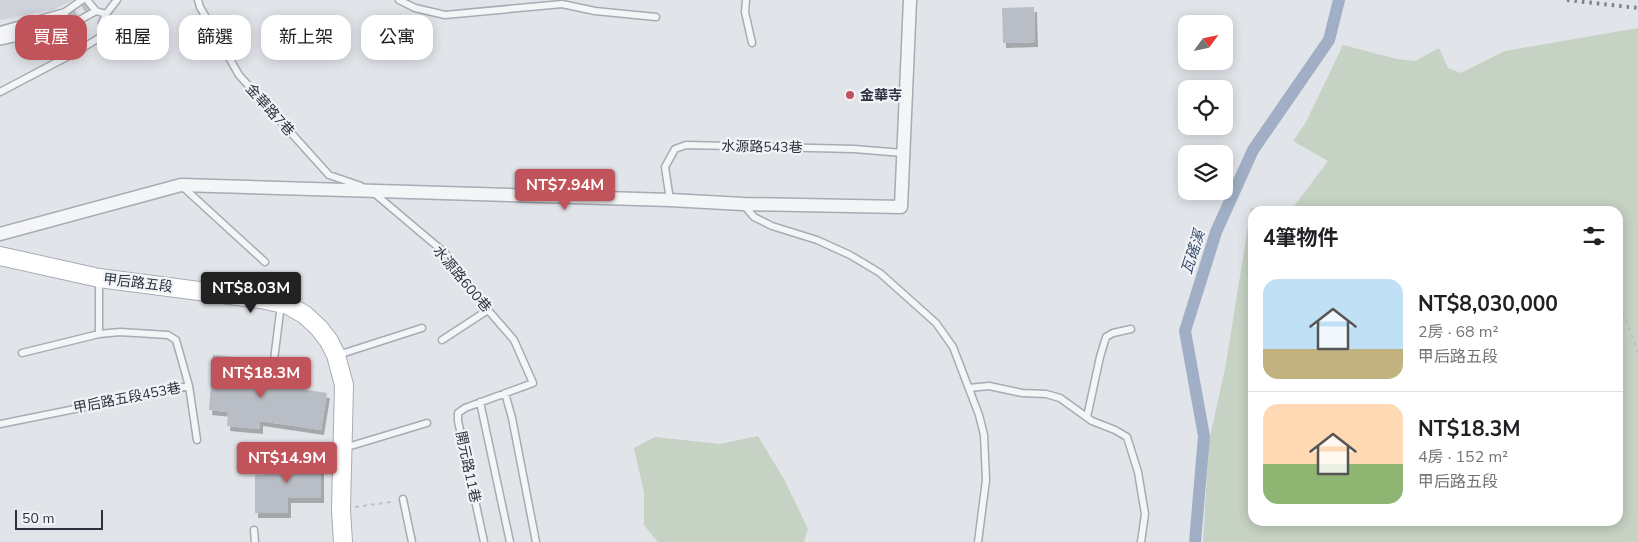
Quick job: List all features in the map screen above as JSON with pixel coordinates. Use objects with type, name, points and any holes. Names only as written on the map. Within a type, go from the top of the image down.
[{"type":"main road","name":"甲后路五段","points":[[0,256],[99,278],[261,299],[288,306],[305,316],[319,328],[336,355],[344,385],[341,510],[344,537]]},
{"type":"street","points":[[0,234],[181,185],[670,200],[743,204],[901,207],[910,0]]},
{"type":"street","points":[[0,37],[15,34]]},
{"type":"lane","points":[[0,30],[65,12],[82,0]]},
{"type":"lane","points":[[87,0],[96,11],[106,14]]},
{"type":"lane","points":[[0,92],[76,52],[107,33],[102,23],[106,14],[117,0]]},
{"type":"lane","name":"金華路7巷","points":[[198,0],[200,7],[239,74],[329,175],[371,190]]},
{"type":"lane","points":[[399,0],[415,8],[445,15],[562,4],[595,11],[656,17]]},
{"type":"lane","points":[[746,0],[745,12],[752,43]]},
{"type":"lane","points":[[0,44],[65,28],[96,11]]},
{"type":"lane","name":"水源路543巷","points":[[670,200],[664,167],[675,149],[686,145],[854,149],[903,153]]},
{"type":"lane","points":[[181,185],[265,262]]},
{"type":"lane","name":"水源路600巷","points":[[371,190],[445,253],[488,310],[514,340],[533,383]]},
{"type":"lane","points":[[743,204],[754,217],[772,226],[817,240],[850,255],[880,273],[936,323],[953,347],[979,415],[984,435],[986,480],[978,542]]},
{"type":"lane","points":[[99,278],[99,334]]},
{"type":"lane","points":[[274,360],[281,304]]},
{"type":"lane","points":[[442,340],[488,310]]},
{"type":"lane","points":[[336,355],[422,328]]},
{"type":"lane","points":[[1087,417],[1106,337],[1130,329]]},
{"type":"lane","name":"甲后路五段453巷","points":[[0,424],[189,386],[176,340],[168,335],[120,332],[99,334],[22,353]]},
{"type":"lane","name":"開元路11巷","points":[[484,542],[458,421],[458,413],[480,402],[533,383]]},
{"type":"lane","points":[[189,386],[197,440]]},
{"type":"lane","points":[[969,388],[989,386],[1022,393],[1046,394],[1060,398],[1092,421],[1127,437],[1138,472],[1145,514],[1142,542]]},
{"type":"lane","points":[[505,393],[512,418],[536,542]]},
{"type":"lane","points":[[480,402],[510,542]]},
{"type":"lane","points":[[342,449],[427,423]]},
{"type":"lane","points":[[403,499],[412,542]]},
{"type":"lane","points":[[254,530],[255,542]]},
{"type":"path","points":[[1623,311],[1638,353]]},
{"type":"path","points":[[341,510],[391,502]]},
{"type":"shaded area","points":[[0,0],[73,0],[53,10],[26,15],[15,15],[15,17],[0,20]]},
{"type":"green space","points":[[1638,28],[1638,542],[1203,542],[1209,441],[1225,369],[1248,227],[1248,526],[1623,526],[1623,206],[1294,206],[1328,161],[1293,141],[1306,122],[1343,45],[1397,59],[1415,61],[1439,48],[1448,68],[1461,73],[1505,51]]},
{"type":"green space","points":[[758,436],[785,481],[808,529],[804,542],[658,542],[644,525],[644,493],[634,448],[655,437],[720,444]]},
{"type":"building","points":[[1034,7],[1035,42],[1003,43],[1002,8]]},
{"type":"building","points":[[213,355],[249,358],[248,384],[276,385],[327,393],[321,430],[260,421],[260,429],[227,426],[228,412],[209,410]]},
{"type":"building","points":[[321,459],[321,498],[288,498],[288,513],[255,513],[255,475],[269,474],[269,460]]},
{"type":"waterway","name":"瓦磘溪","points":[[1195,542],[1204,436],[1185,331],[1216,232],[1253,150],[1329,40],[1339,0]]},
{"type":"tunnel","points":[[71,15],[92,0]]},
{"type":"railway","points":[[1567,0],[1638,8]]},
{"type":"place","name":"金華寺","points":[[850,95]]}]
